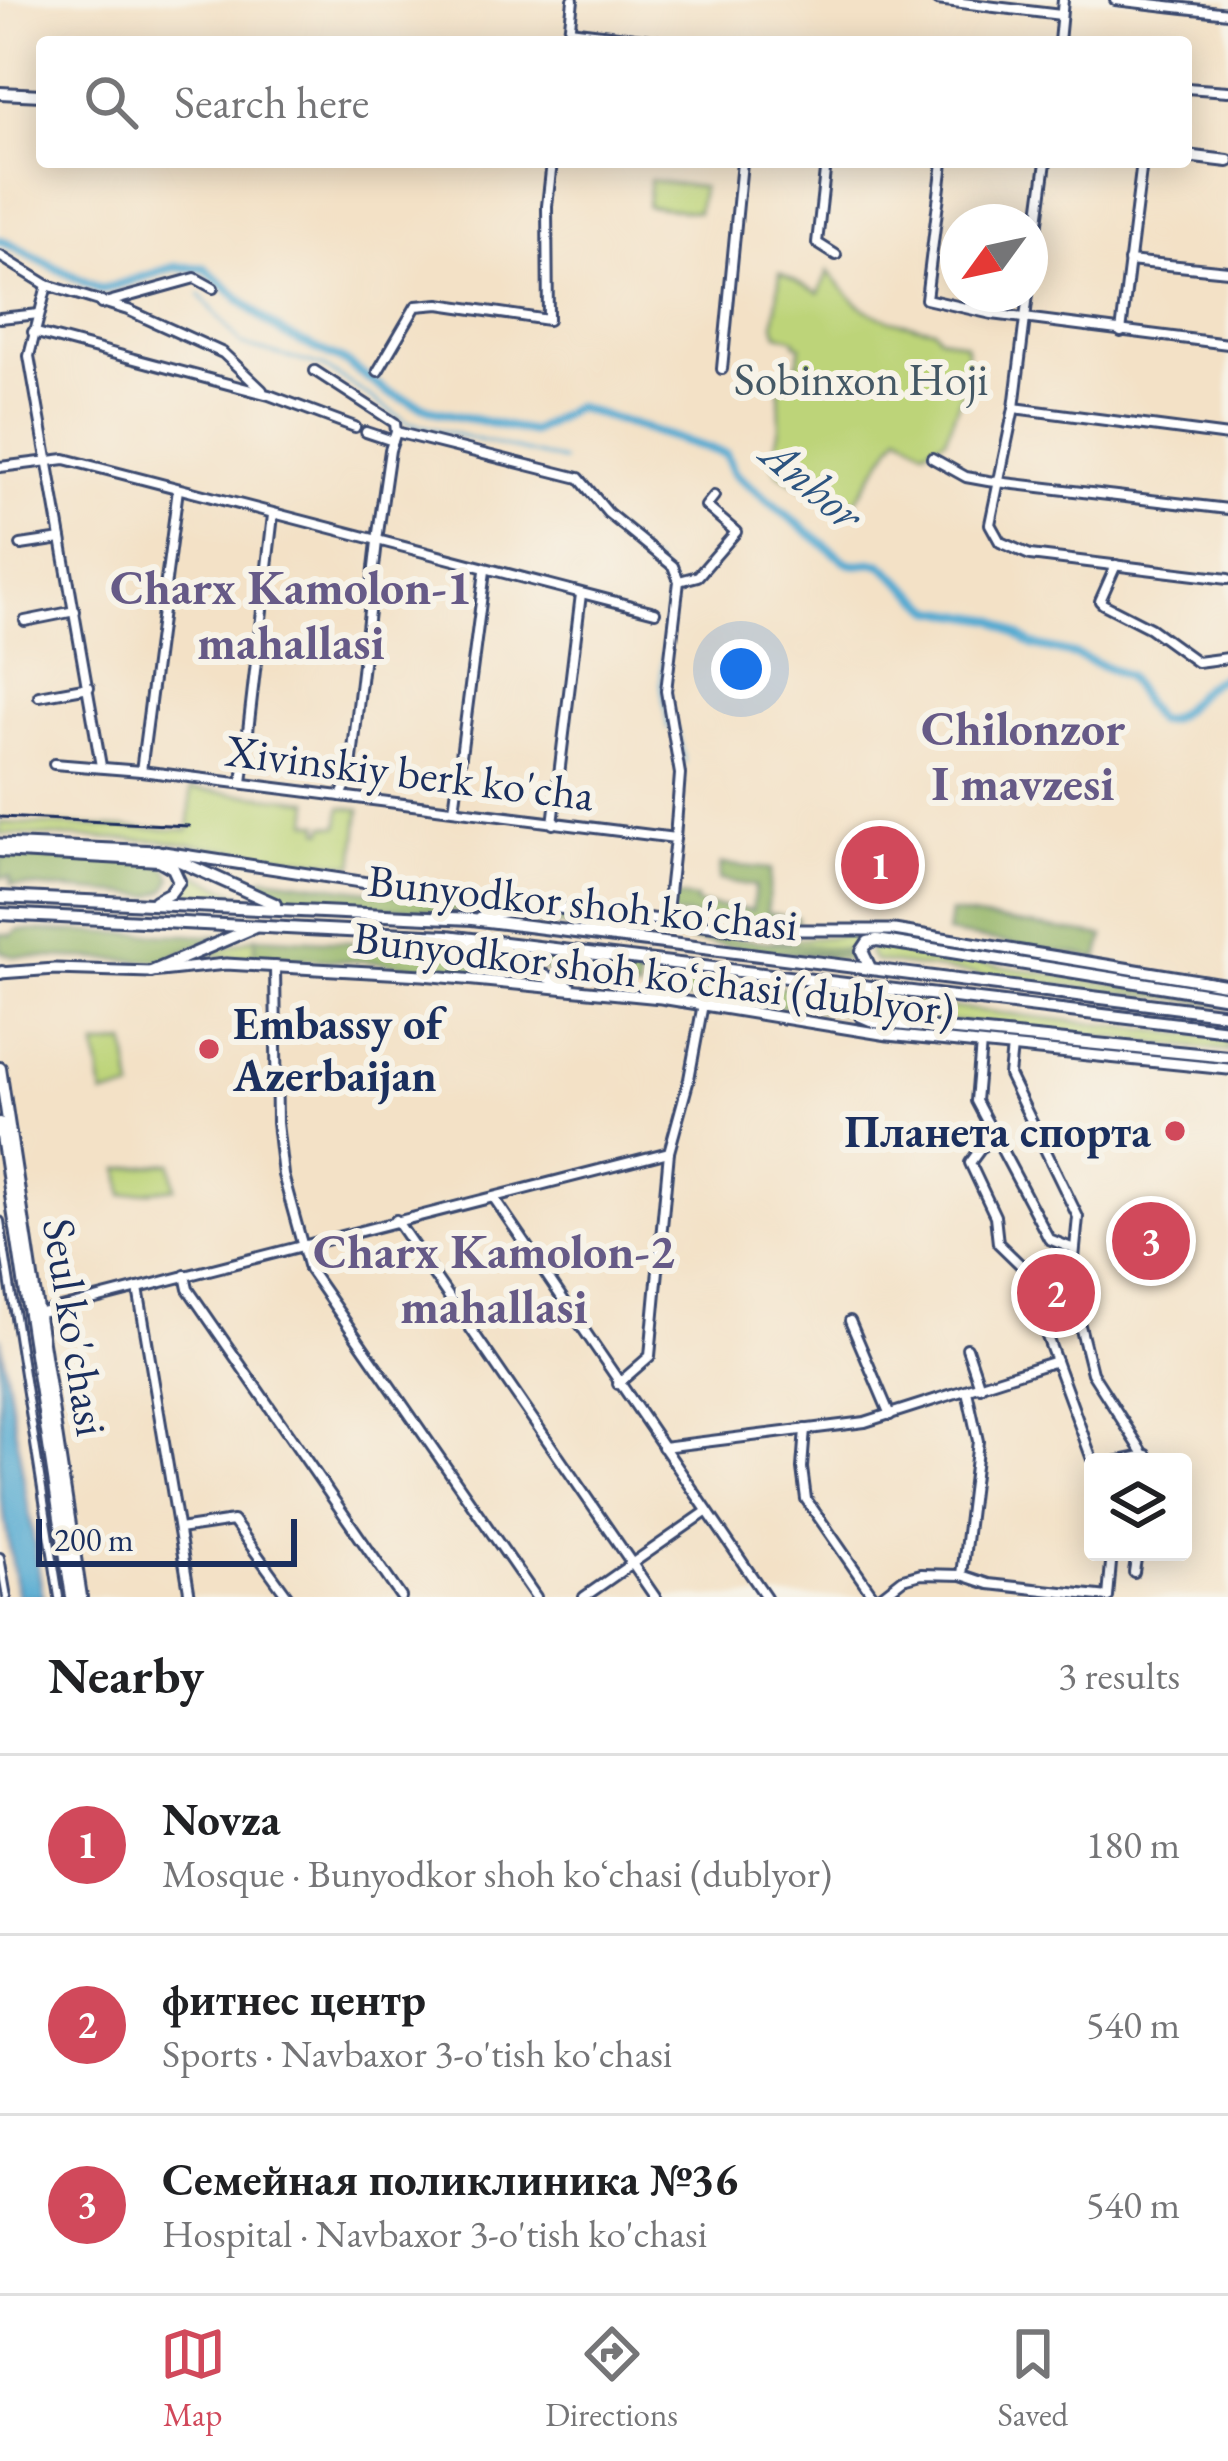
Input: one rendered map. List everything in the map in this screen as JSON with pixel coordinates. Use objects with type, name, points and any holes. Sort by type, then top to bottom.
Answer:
[{"type":"main road","points":[[0,93],[36,95]]},
{"type":"main road","points":[[1192,157],[1228,161]]},
{"type":"main road","points":[[0,847],[159,860],[173,868],[179,881],[168,895],[146,903]]},
{"type":"main road","points":[[157,851],[284,908]]},
{"type":"main road","name":"Bunyodkor shoh ko'chasi","points":[[0,897],[472,919],[1228,1014]]},
{"type":"main road","points":[[472,919],[532,905]]},
{"type":"main road","name":"Bunyodkor shoh ko'chasi","points":[[0,914],[447,936],[1228,1030]]},
{"type":"main road","points":[[151,972],[257,926]]},
{"type":"main road","points":[[447,936],[569,986]]},
{"type":"main road","points":[[873,970],[862,951],[868,942],[877,940],[1139,979],[1228,998]]},
{"type":"main road","points":[[871,987],[857,995],[855,1006],[861,1016],[875,1022],[1228,1057]]},
{"type":"main road","name":"Seul ko'chasi","points":[[0,1068],[76,1597]]},
{"type":"main road","name":"Seul ko'chasi","points":[[0,1123],[38,1313]]},
{"type":"street","points":[[568,36],[573,0]]},
{"type":"street","points":[[937,0],[1061,15]]},
{"type":"street","points":[[1059,36],[1063,0]]},
{"type":"street","points":[[1115,0],[1228,13]]},
{"type":"street","points":[[569,30],[618,36]]},
{"type":"street","points":[[1192,88],[1228,91]]},
{"type":"street","points":[[378,371],[416,306],[439,304],[548,320],[551,168]]},
{"type":"street","points":[[722,369],[741,168]]},
{"type":"street","points":[[825,168],[817,242],[836,254]]},
{"type":"street","points":[[943,168],[926,298],[1025,319],[1228,344]]},
{"type":"street","points":[[1040,204],[1045,168]]},
{"type":"street","points":[[1121,332],[1141,168]]},
{"type":"street","points":[[0,256],[47,285],[128,310],[223,352],[268,395]]},
{"type":"street","points":[[1130,261],[1228,271]]},
{"type":"street","points":[[100,304],[195,278],[213,287]]},
{"type":"street","points":[[47,285],[29,356],[101,766]]},
{"type":"street","points":[[1026,312],[1002,482],[990,524],[1000,542],[1030,555],[1228,579]]},
{"type":"street","points":[[0,318],[39,314]]},
{"type":"street","points":[[34,332],[268,395],[355,428]]},
{"type":"street","points":[[315,371],[360,395],[395,423],[350,776],[341,796]]},
{"type":"street","points":[[1014,408],[1228,436]]},
{"type":"street","points":[[367,432],[579,478],[608,513],[673,566],[679,581],[666,678],[680,774],[666,921]]},
{"type":"street","points":[[932,458],[966,477],[1228,508]]},
{"type":"street","points":[[0,467],[64,459],[655,612]]},
{"type":"street","points":[[141,770],[178,489]]},
{"type":"street","points":[[679,581],[698,576],[736,532],[706,506],[715,496]]},
{"type":"street","points":[[242,783],[273,515]]},
{"type":"street","points":[[21,545],[62,539]]},
{"type":"street","points":[[1116,565],[1100,601],[1103,604],[1150,628],[1197,662],[1228,658]]},
{"type":"street","points":[[454,810],[485,571]]},
{"type":"street","points":[[553,824],[580,594]]},
{"type":"street","points":[[25,621],[75,611]]},
{"type":"street","points":[[39,696],[89,687]]},
{"type":"street","name":"Xivinskiy berk ko'cha","points":[[55,764],[141,770],[675,838]]},
{"type":"street","name":"Bunyodkor shoh koʻchasi (dublyor)","points":[[0,847],[157,851],[744,930],[894,930],[1139,979],[1228,985]]},
{"type":"street","name":"Bunyodkor shoh koʻchasi (dublyor)","points":[[1,973],[55,969],[151,972],[212,964],[275,964],[569,986],[862,1031],[1228,1069]]},
{"type":"street","points":[[275,964],[278,1123],[285,1190],[309,1269],[536,1597]]},
{"type":"street","points":[[617,1384],[650,1356],[669,1152],[703,1004]]},
{"type":"street","points":[[981,1044],[976,1101],[1049,1239],[1074,1249]]},
{"type":"street","points":[[1012,1047],[1010,1075],[1078,1217],[1071,1289],[1092,1373],[1145,1453]]},
{"type":"street","points":[[988,1123],[984,1144],[970,1163],[995,1216],[998,1243],[1032,1276],[1042,1323],[1091,1453]]},
{"type":"street","points":[[38,1313],[669,1152]]},
{"type":"street","points":[[494,1198],[766,1597]]},
{"type":"street","points":[[396,1220],[656,1597]]},
{"type":"street","points":[[0,1221],[59,1597]]},
{"type":"street","points":[[185,1275],[188,1289],[400,1597]]},
{"type":"street","points":[[138,1288],[190,1597]]},
{"type":"street","points":[[850,1321],[890,1415]]},
{"type":"street","points":[[968,1348],[980,1387]]},
{"type":"street","points":[[664,1447],[890,1415],[1056,1361]]},
{"type":"street","points":[[962,1575],[978,1441],[968,1391]]},
{"type":"street","points":[[806,1428],[802,1468],[806,1499],[877,1597],[912,1575],[962,1575],[989,1584],[1108,1597],[1111,1561]]},
{"type":"street","points":[[584,1597],[706,1511]]},
{"type":"street","points":[[179,1529],[233,1521],[288,1597]]},
{"type":"street","points":[[0,1557],[7,1597]]},
{"type":"street","points":[[1134,1572],[1136,1561]]},
{"type":"green space","points":[[650,180],[702,187],[698,212],[647,206]]},
{"type":"green space","name":"Sobinxon Hoji","points":[[828,271],[863,307],[885,318],[934,329],[939,336],[965,344],[967,356],[962,392],[945,439],[924,449],[900,433],[847,514],[778,473],[772,463],[780,427],[779,382],[790,383],[795,376],[801,346],[778,334],[774,325],[780,273],[819,293]]},
{"type":"green space","points":[[191,789],[310,801],[308,822],[320,824],[324,831],[326,825],[339,826],[341,807],[360,809],[354,865],[160,841],[0,834],[0,823],[189,830]]},
{"type":"green space","points":[[0,858],[149,861],[167,867],[172,878],[166,890],[151,896],[11,885],[10,877],[0,877]]},
{"type":"green space","points":[[721,864],[771,869],[767,913],[797,917],[798,924],[670,915],[673,896],[696,899],[696,904],[752,910],[755,886],[719,880]]},
{"type":"green space","points":[[182,868],[242,896],[177,896],[184,883]]},
{"type":"green space","points":[[264,877],[482,906],[452,912],[278,901],[253,886]]},
{"type":"green space","points":[[950,913],[1104,936],[1098,958],[947,933]]},
{"type":"green space","points":[[537,916],[629,926],[628,933],[507,920]]},
{"type":"green space","points":[[17,930],[220,936],[161,961],[12,956],[0,951],[0,934],[12,935]]},
{"type":"green space","points":[[670,932],[845,950],[845,955],[669,938]]},
{"type":"green space","points":[[857,935],[853,961],[768,951],[844,955],[844,950],[765,942]]},
{"type":"green space","points":[[256,937],[254,957],[204,956]]},
{"type":"green space","points":[[256,937],[438,947],[528,980],[375,962],[254,957]]},
{"type":"green space","points":[[875,945],[1228,1006],[874,961],[868,952]]},
{"type":"green space","points":[[503,955],[639,971],[639,991],[586,985]]},
{"type":"green space","points":[[676,975],[844,994],[842,1013],[680,998]]},
{"type":"green space","points":[[869,998],[1228,1039],[1228,1051],[868,1012],[861,1004]]},
{"type":"green space","points":[[126,1043],[133,1091],[103,1095],[96,1047]]},
{"type":"green space","points":[[171,1163],[175,1188],[123,1195],[120,1169]]},
{"type":"water","points":[[0,1336],[43,1597],[18,1597],[0,1492]]},
{"type":"waterway","name":"Anhor","points":[[0,240],[101,290],[175,267],[204,268],[286,335],[344,361],[387,392],[434,411],[532,432],[575,407],[726,454],[734,473],[846,562],[881,564],[934,610],[995,620],[1033,645],[1076,655],[1127,676],[1156,721],[1167,720],[1206,686],[1228,676]]},
{"type":"waterway","points":[[200,295],[242,345],[325,367],[407,422],[563,461]]},
{"type":"waterway","points":[[653,562],[669,586],[661,682],[668,728]]},
{"type":"waterway","points":[[677,730],[685,762]]},
{"type":"railway","points":[[0,817],[189,826]]},
{"type":"place","name":"Novza","points":[[880,865]]},
{"type":"place","name":"Embassy of Azerbaijan","points":[[209,1049]]},
{"type":"place","name":"Планета спорта","points":[[1175,1131]]},
{"type":"place","name":"Семейная поликлиника №36","points":[[1151,1241]]},
{"type":"place","name":"фитнес центр","points":[[1056,1293]]},
{"type":"district","name":"Charx Kamolon-1 mahallasi","points":[[291,614]]},
{"type":"district","name":"Chilonzor I mavzesi","points":[[1023,756]]},
{"type":"district","name":"Charx Kamolon-2 mahallasi","points":[[494,1278]]}]
